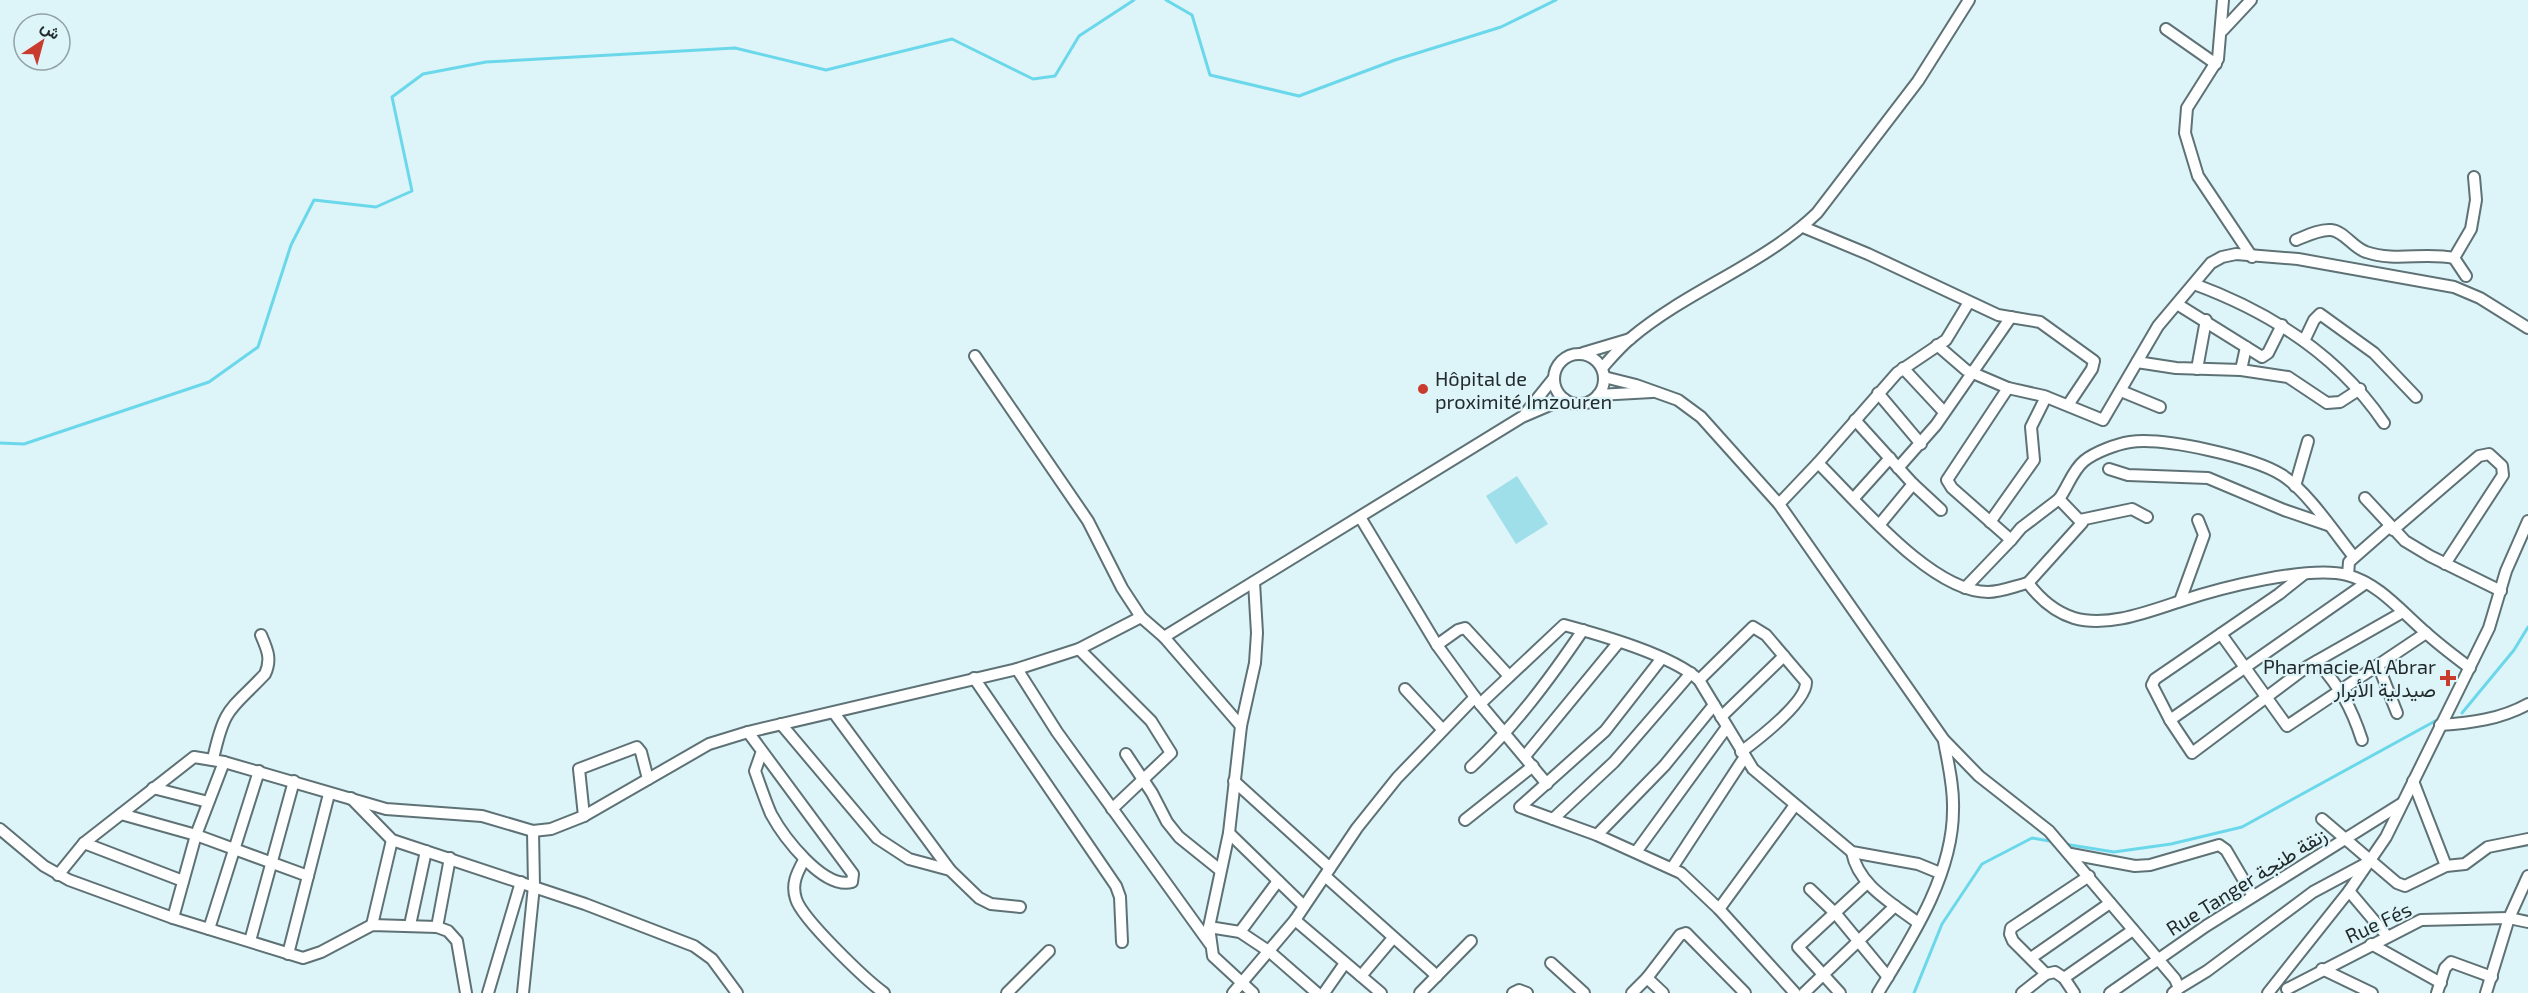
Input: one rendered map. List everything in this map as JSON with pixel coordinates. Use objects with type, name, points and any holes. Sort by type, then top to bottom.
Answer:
[{"type":"street","points":[[1598,395],[1603,373],[1630,339],[1671,309],[1803,227],[1831,196],[1918,81],[1969,0]]},
{"type":"street","points":[[2223,0],[2221,49],[2216,64],[2187,108],[2185,133],[2198,176],[2252,257]]},
{"type":"street","points":[[2223,30],[2251,0]]},
{"type":"street","points":[[2166,29],[2216,64]]},
{"type":"street","points":[[2454,258],[2471,229],[2476,200],[2474,177]]},
{"type":"street","points":[[1803,227],[1902,269],[1998,315],[2040,322],[2092,357],[2094,361],[2092,369],[2068,405]]},
{"type":"street","points":[[2296,240],[2325,230],[2334,230],[2364,252],[2396,258],[2435,255],[2454,258],[2466,276]]},
{"type":"street","points":[[1937,345],[1972,373],[2008,388],[2046,397],[2098,420],[2103,420],[2158,326],[2217,259],[2236,254],[2327,264],[2454,287],[2480,298],[2528,328]]},
{"type":"street","points":[[2194,284],[2254,308],[2304,341],[2360,389],[2384,423]]},
{"type":"street","points":[[1779,504],[1903,368],[1951,334],[1969,302]]},
{"type":"street","points":[[2177,304],[2206,320],[2259,356],[2265,357],[2282,325]]},
{"type":"street","points":[[2304,341],[2314,320],[2320,314],[2374,353],[2416,397]]},
{"type":"street","points":[[1898,468],[1921,444],[2011,317]]},
{"type":"street","points":[[2198,369],[2206,320]]},
{"type":"street","points":[[1522,417],[1553,379],[1560,361],[1567,356],[1630,339]]},
{"type":"street","points":[[2241,370],[2246,347]]},
{"type":"street","points":[[1583,353],[1597,361],[1603,373],[1678,400],[1701,417],[1779,504],[1944,740],[1979,776],[2049,831],[2069,852],[2158,958],[2176,990],[2207,971],[2313,892],[2371,861]]},
{"type":"street","points":[[975,356],[1088,521],[1122,588],[1141,617],[1164,637],[1241,726]]},
{"type":"street","points":[[2137,362],[2198,369],[2241,370],[2288,377],[2327,403],[2340,402],[2360,389]]},
{"type":"street","points":[[1903,368],[1944,412]]},
{"type":"street","points":[[1553,379],[1555,388],[1564,399],[1583,404],[1598,395],[1657,392]]},
{"type":"street","points":[[2008,388],[1947,480],[1952,488],[2011,540]]},
{"type":"street","points":[[2121,391],[2160,407]]},
{"type":"street","points":[[1878,393],[1921,444]]},
{"type":"street","points":[[1990,522],[2034,460],[2031,427],[2046,397]]},
{"type":"street","points":[[1164,637],[1522,417],[1564,399]]},
{"type":"street","points":[[1855,420],[1913,484],[1941,510]]},
{"type":"street","points":[[2295,486],[2308,441]]},
{"type":"street","points":[[1965,588],[2021,528],[2059,499],[2085,460],[2130,442],[2156,442],[2220,453],[2264,466],[2282,475],[2295,486],[2354,557]]},
{"type":"street","points":[[2348,575],[2349,562],[2354,557],[2479,456],[2488,454],[2502,466],[2503,474],[2445,564]]},
{"type":"street","points":[[1854,498],[1890,458]]},
{"type":"street","points":[[1818,462],[1919,561],[1938,575],[1965,588],[1987,592],[2028,583],[2081,526],[2080,520],[2059,499]]},
{"type":"street","points":[[2109,469],[2128,475],[2208,478],[2284,510],[2328,525]]},
{"type":"street","points":[[1880,524],[1913,484]]},
{"type":"street","points":[[2365,498],[2405,541],[2445,564],[2501,591]]},
{"type":"street","points":[[2080,520],[2132,509],[2147,517]]},
{"type":"street","points":[[1360,517],[1437,645],[1477,701],[1547,784]]},
{"type":"street","points":[[2180,601],[2204,535],[2198,520]]},
{"type":"street","points":[[2268,993],[2371,861],[2403,802],[2489,628],[2515,551],[2528,521]]},
{"type":"street","points":[[2515,551],[2528,535]]},
{"type":"street","points":[[2028,583],[2037,595],[2052,607],[2079,619],[2129,616],[2158,610],[2225,588],[2308,572],[2348,575],[2380,591],[2426,633],[2470,668]]},
{"type":"street","points":[[2308,572],[2153,681],[2170,720],[2192,753],[2317,661],[2403,612]]},
{"type":"street","points":[[1253,993],[1214,956],[1210,944],[1209,927],[1229,833],[1241,726],[1256,648],[1254,582]]},
{"type":"street","points":[[2170,720],[2366,583]]},
{"type":"street","points":[[58,875],[84,843],[194,757],[219,760],[386,809],[482,816],[533,831],[551,829],[584,816],[709,744],[748,732],[1017,669],[1079,650],[1141,617]]},
{"type":"street","points":[[1233,993],[1295,920],[1396,778],[1442,729],[1509,676],[1564,625],[1662,658],[1695,676],[1753,769],[1852,852],[1918,864],[1940,873]]},
{"type":"street","points":[[1553,819],[1614,762],[1695,676],[1753,627],[1766,635],[1806,682],[1805,690],[1788,712],[1743,755],[1672,868]]},
{"type":"street","points":[[1437,645],[1458,630],[1465,628],[1509,676]]},
{"type":"street","points":[[1471,767],[1506,734],[1542,691],[1583,630]]},
{"type":"street","points":[[2222,634],[2287,726],[2426,633]]},
{"type":"street","points":[[173,918],[219,760],[220,726],[228,710],[266,674],[269,666],[268,651],[261,635]]},
{"type":"street","points":[[1525,756],[1618,643]]},
{"type":"street","points":[[1079,650],[1151,721],[1171,753],[1112,809]]},
{"type":"street","points":[[1636,852],[1724,722],[1784,656]]},
{"type":"street","points":[[1662,658],[1605,730],[1520,807],[1597,835],[1672,868],[1719,909],[1795,993]]},
{"type":"street","points":[[2317,661],[2341,690],[2351,709],[2362,740]]},
{"type":"street","points":[[2378,665],[2397,713]]},
{"type":"street","points":[[1017,669],[1112,809],[1210,944]]},
{"type":"street","points":[[974,678],[1116,886],[1120,897],[1122,942]]},
{"type":"street","points":[[1405,689],[1442,729]]},
{"type":"street","points":[[2440,725],[2468,723],[2498,716],[2528,704]]},
{"type":"street","points":[[1597,835],[1665,765],[1714,705]]},
{"type":"street","points":[[834,713],[950,870],[979,898],[991,904],[1020,908]]},
{"type":"street","points":[[781,724],[877,838],[909,859],[950,870]]},
{"type":"street","points":[[748,732],[853,874],[853,879],[849,883],[837,881],[804,860],[772,815],[755,771],[762,751]]},
{"type":"street","points":[[1878,993],[1917,922],[1940,873],[1947,851],[1954,809],[1944,740]]},
{"type":"street","points":[[584,816],[579,769],[637,747],[641,752],[648,779]]},
{"type":"street","points":[[1126,754],[1167,822],[1179,837],[1220,870]]},
{"type":"street","points":[[1465,820],[1533,766]]},
{"type":"street","points":[[209,929],[259,771]]},
{"type":"street","points":[[250,941],[294,781]]},
{"type":"street","points":[[1234,781],[1393,938],[1437,976]]},
{"type":"street","points":[[2413,781],[2446,866]]},
{"type":"street","points":[[153,788],[208,802]]},
{"type":"street","points":[[288,954],[329,794]]},
{"type":"street","points":[[348,796],[392,840],[534,886],[694,946],[712,959],[737,993]]},
{"type":"street","name":"Rue Tanger زنقة طنجة","points":[[2110,993],[2158,958],[2253,896],[2403,802]]},
{"type":"street","points":[[1719,909],[1795,805]]},
{"type":"street","points":[[121,814],[196,835],[308,876]]},
{"type":"street","points":[[2322,819],[2397,883],[2405,886],[2446,866],[2465,864],[2488,847],[2528,839]]},
{"type":"street","points":[[0,828],[58,875],[173,918],[303,958],[313,956],[372,925],[437,927],[448,931],[457,941],[466,993]]},
{"type":"street","points":[[523,993],[534,886],[533,831]]},
{"type":"street","points":[[1229,833],[1304,906]]},
{"type":"street","points":[[372,925],[392,840]]},
{"type":"street","points":[[84,843],[183,881]]},
{"type":"street","points":[[2069,852],[2119,864],[2143,865],[2219,845],[2226,850],[2253,896]]},
{"type":"street","points":[[411,925],[426,851]]},
{"type":"street","points":[[1852,852],[1855,867],[1867,883],[1917,922]]},
{"type":"street","points":[[437,927],[450,858]]},
{"type":"street","points":[[804,860],[793,882],[796,901],[825,937],[884,993]]},
{"type":"street","points":[[2046,974],[2013,941],[2011,928],[2089,876]]},
{"type":"street","points":[[2486,993],[2509,918],[2528,876]]},
{"type":"street","points":[[1240,932],[1278,880]]},
{"type":"street","points":[[488,993],[521,882]]},
{"type":"street","points":[[1840,993],[1798,947],[1867,883]]},
{"type":"street","points":[[1810,889],[1836,914],[1888,977]]},
{"type":"street","points":[[2349,891],[2387,936]]},
{"type":"street","points":[[2031,958],[2110,903]]},
{"type":"street","points":[[1804,993],[1895,906]]},
{"type":"street","name":"Rue Fés","points":[[2288,991],[2322,969],[2428,918],[2509,918],[2528,922]]},
{"type":"street","points":[[1295,920],[1381,993]]},
{"type":"street","points":[[1209,927],[1240,932],[1270,952],[1317,993]]},
{"type":"street","points":[[2064,978],[2133,930]]},
{"type":"street","points":[[1632,993],[1647,978],[1680,935],[1686,933],[1745,993]]},
{"type":"street","points":[[1361,976],[1393,938]]},
{"type":"street","points":[[1420,993],[1471,941]]},
{"type":"street","points":[[2371,944],[2439,988],[2446,965],[2451,962],[2492,977]]},
{"type":"street","points":[[1007,993],[1049,951]]},
{"type":"street","points":[[1324,993],[1345,963]]},
{"type":"street","points":[[1551,963],[1584,993]]},
{"type":"street","points":[[2322,969],[2372,993]]},
{"type":"street","points":[[2022,993],[2046,974],[2055,972],[2064,978],[2074,993]]},
{"type":"street","points":[[2282,976],[2288,991]]},
{"type":"street","points":[[1647,978],[1663,993]]},
{"type":"street","points":[[1513,993],[1519,990],[1527,993]]},
{"type":"shaded area","points":[[1517,476],[1548,524],[1516,544],[1486,496]]},
{"type":"waterway","points":[[0,443],[24,444],[209,382],[258,347],[291,245],[314,200],[376,207],[412,191],[392,97],[423,74],[486,62],[735,48],[826,70],[952,39],[1033,79],[1055,76],[1079,36],[1134,0]]},
{"type":"waterway","points":[[1166,0],[1192,15],[1210,75],[1299,96],[1395,60],[1501,27],[1556,0]]},
{"type":"waterway","points":[[2462,713],[2514,650],[2528,627]]},
{"type":"waterway","points":[[2064,844],[2114,852],[2171,844],[2242,827],[2437,720]]},
{"type":"waterway","points":[[1914,993],[1942,924],[1982,864],[2032,838],[2055,842]]},
{"type":"place","name":"Hôpital de proximité Imzouren","points":[[1423,389]]},
{"type":"place","name":"Pharmacie Al Abrar صيدلية الأبرار","points":[[2448,678]]}]
